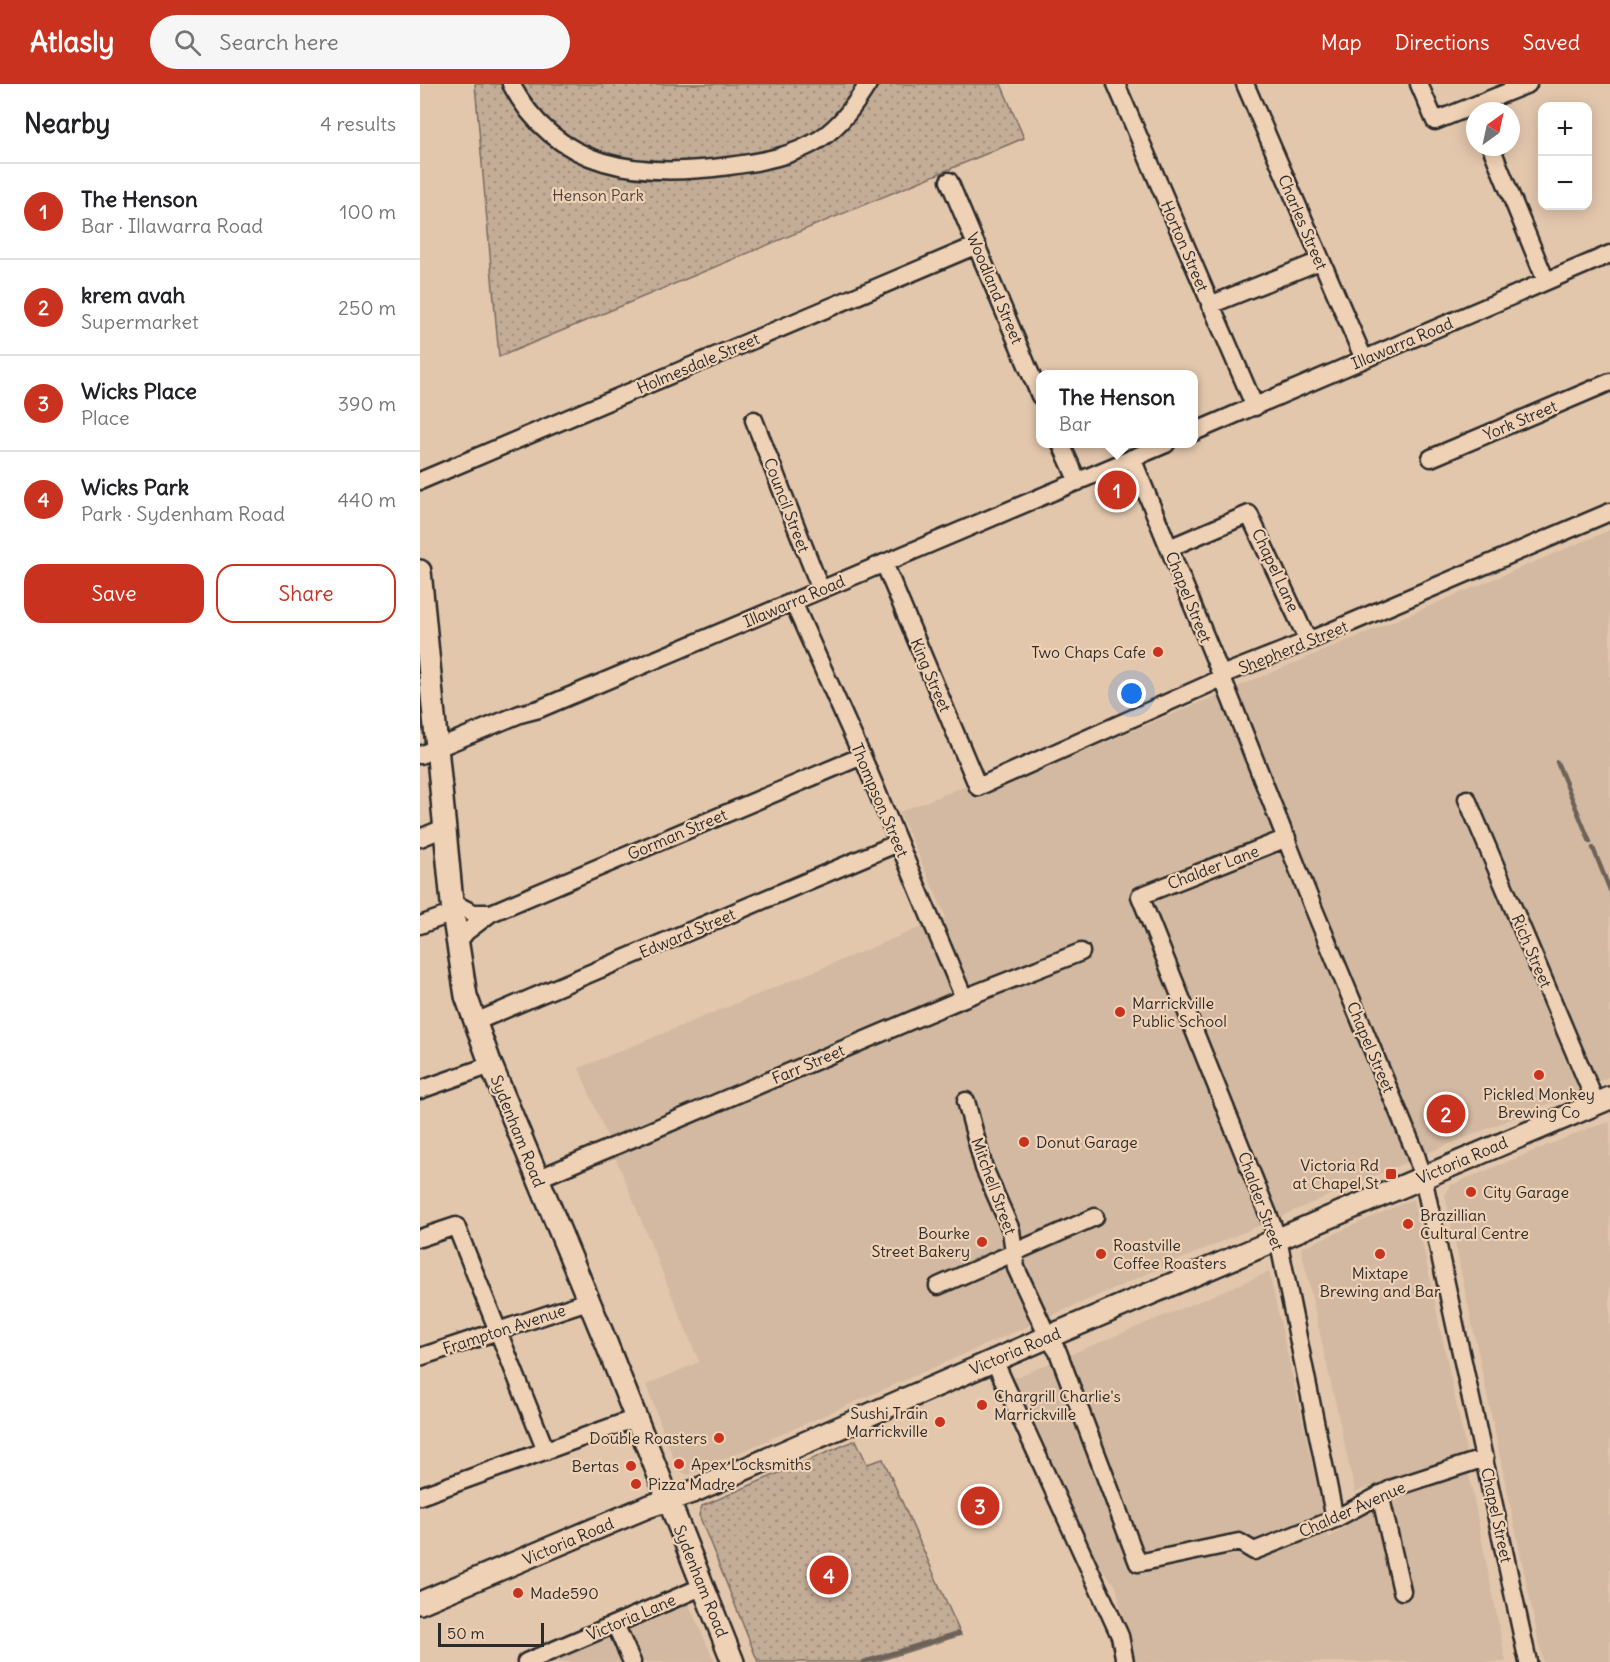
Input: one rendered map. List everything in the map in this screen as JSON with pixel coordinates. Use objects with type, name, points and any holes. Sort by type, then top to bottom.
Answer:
[{"type":"main road","name":"Sydenham Road","points":[[420,570],[428,752],[444,828],[457,943],[466,996],[491,1065],[733,1662]]},
{"type":"main road","name":"Victoria Road","points":[[420,1603],[667,1500],[692,1492],[994,1360],[1603,1101]]},
{"type":"street","points":[[511,84],[536,121],[557,140],[583,154],[612,164],[642,170],[673,172],[739,165],[778,157],[800,149],[820,139],[840,122],[868,84]]},
{"type":"street","name":"Horton Street","points":[[1116,84],[1255,407]]},
{"type":"street","name":"Charles Street","points":[[1245,84],[1364,359]]},
{"type":"street","points":[[1419,84],[1435,121],[1466,112]]},
{"type":"street","points":[[1490,102],[1528,84]]},
{"type":"street","points":[[1495,156],[1546,281]]},
{"type":"street","name":"Woodland Street","points":[[949,181],[1036,384]]},
{"type":"street","name":"Holmesdale Street","points":[[420,482],[977,245]]},
{"type":"street","name":"Illawarra Road","points":[[1198,430],[1610,254]]},
{"type":"street","points":[[1210,305],[1320,261]]},
{"type":"street","name":"York Street","points":[[1431,458],[1610,381]]},
{"type":"street","name":"Council Street","points":[[754,420],[821,590]]},
{"type":"street","points":[[1063,448],[1078,482]]},
{"type":"street","name":"Illawarra Road","points":[[428,752],[520,714],[538,709],[1156,448]]},
{"type":"street","name":"Chapel Street","points":[[1132,458],[1423,1177],[1528,1662]]},
{"type":"street","name":"Shepherd Street","points":[[978,787],[1282,650],[1610,512]]},
{"type":"street","name":"Chapel Lane","points":[[1169,548],[1249,513],[1308,641]]},
{"type":"street","name":"King Street","points":[[885,562],[978,787]]},
{"type":"street","name":"Thompson Street","points":[[793,602],[862,756],[964,998]]},
{"type":"street","name":"Gorman Street","points":[[457,943],[466,932],[491,913],[862,756]]},
{"type":"street","name":"Rich Street","points":[[1467,800],[1603,1101]]},
{"type":"street","points":[[420,838],[444,828]]},
{"type":"street","name":"Chalder Lane","points":[[1140,896],[1287,838]]},
{"type":"street","name":"Edward Street","points":[[475,1022],[898,843]]},
{"type":"street","name":"Chalder Street","points":[[1140,896],[1278,1239],[1335,1519]]},
{"type":"street","points":[[420,925],[453,907],[473,913],[491,913]]},
{"type":"street","name":"Farr Street","points":[[537,1179],[964,998],[1080,952]]},
{"type":"street","points":[[420,1090],[491,1065]]},
{"type":"street","name":"Mitchell Street","points":[[966,1101],[984,1168],[1011,1230],[1016,1268],[1048,1337],[1058,1352],[1138,1563],[1239,1542],[1254,1551]]},
{"type":"street","points":[[938,1286],[1095,1217]]},
{"type":"street","points":[[420,1238],[456,1226],[546,1451]]},
{"type":"street","name":"Frampton Avenue","points":[[420,1357],[588,1300]]},
{"type":"street","points":[[994,1360],[1120,1636],[1125,1662]]},
{"type":"street","points":[[420,1496],[636,1418]]},
{"type":"street","name":"Chalder Avenue","points":[[1254,1551],[1335,1519],[1393,1488],[1485,1458]]},
{"type":"street","points":[[1380,1494],[1402,1591]]},
{"type":"street","name":"Victoria Lane","points":[[526,1662],[704,1586]]},
{"type":"street","points":[[615,1624],[632,1662]]},
{"type":"shaded area","points":[[1610,530],[1610,1076],[1578,1092],[1437,1149],[1163,1267],[688,1475],[678,1470],[646,1385],[699,1362],[579,1068],[946,917],[899,812],[966,786],[973,798]]},
{"type":"shaded area","points":[[1610,1122],[1610,1662],[1543,1662],[1445,1195],[1451,1185],[1587,1129]]},
{"type":"shaded area","points":[[1413,1199],[1467,1455],[1355,1492],[1301,1248]]},
{"type":"shaded area","points":[[1269,1272],[1329,1538],[1388,1495],[1468,1470],[1506,1662],[1133,1662],[1116,1586],[1096,1562],[1014,1378]]},
{"type":"shaded area","points":[[687,1601],[715,1662],[639,1662],[624,1628]]},
{"type":"shaded area","points":[[611,1634],[624,1662],[546,1662]]},
{"type":"green space","name":"Henson Park","points":[[475,84],[1001,84],[1024,138],[499,357]]},
{"type":"green space","points":[[856,1440],[867,1464],[883,1459],[961,1635],[875,1662],[758,1662],[699,1515],[702,1506]]},
{"type":"waterway","points":[[1557,762],[1590,842]]},
{"type":"waterway","points":[[1593,848],[1610,890]]},
{"type":"waterway","points":[[864,1662],[959,1633]]},
{"type":"place","name":"The Henson","points":[[1117,490]]},
{"type":"place","name":"Two Chaps Cafe","points":[[1158,652]]},
{"type":"place","name":"Marrickville Public School","points":[[1120,1012]]},
{"type":"place","name":"Pickled Monkey Brewing Co","points":[[1539,1075]]},
{"type":"place","name":"krem avah","points":[[1446,1114]]},
{"type":"place","name":"Donut Garage","points":[[1024,1142]]},
{"type":"place","name":"Victoria Rd at Chapel St","points":[[1391,1174]]},
{"type":"place","name":"City Garage","points":[[1471,1192]]},
{"type":"place","name":"Brazillian Cultural Centre","points":[[1408,1224]]},
{"type":"place","name":"Bourke Street Bakery","points":[[982,1242]]},
{"type":"place","name":"Roastville Coffee Roasters","points":[[1101,1254]]},
{"type":"place","name":"Mixtape Brewing and Bar","points":[[1380,1254]]},
{"type":"place","name":"Chargrill Charlie's Marrickville","points":[[982,1405]]},
{"type":"place","name":"Sushi Train Marrickville","points":[[940,1422]]},
{"type":"place","name":"Double Roasters","points":[[719,1438]]},
{"type":"place","name":"Apex Locksmiths","points":[[679,1464]]},
{"type":"place","name":"Bertas","points":[[631,1466]]},
{"type":"place","name":"Pizza Madre","points":[[636,1484]]},
{"type":"place","name":"Wicks Place","points":[[980,1506]]},
{"type":"place","name":"Wicks Park","points":[[829,1575]]},
{"type":"place","name":"Made590","points":[[518,1593]]}]
